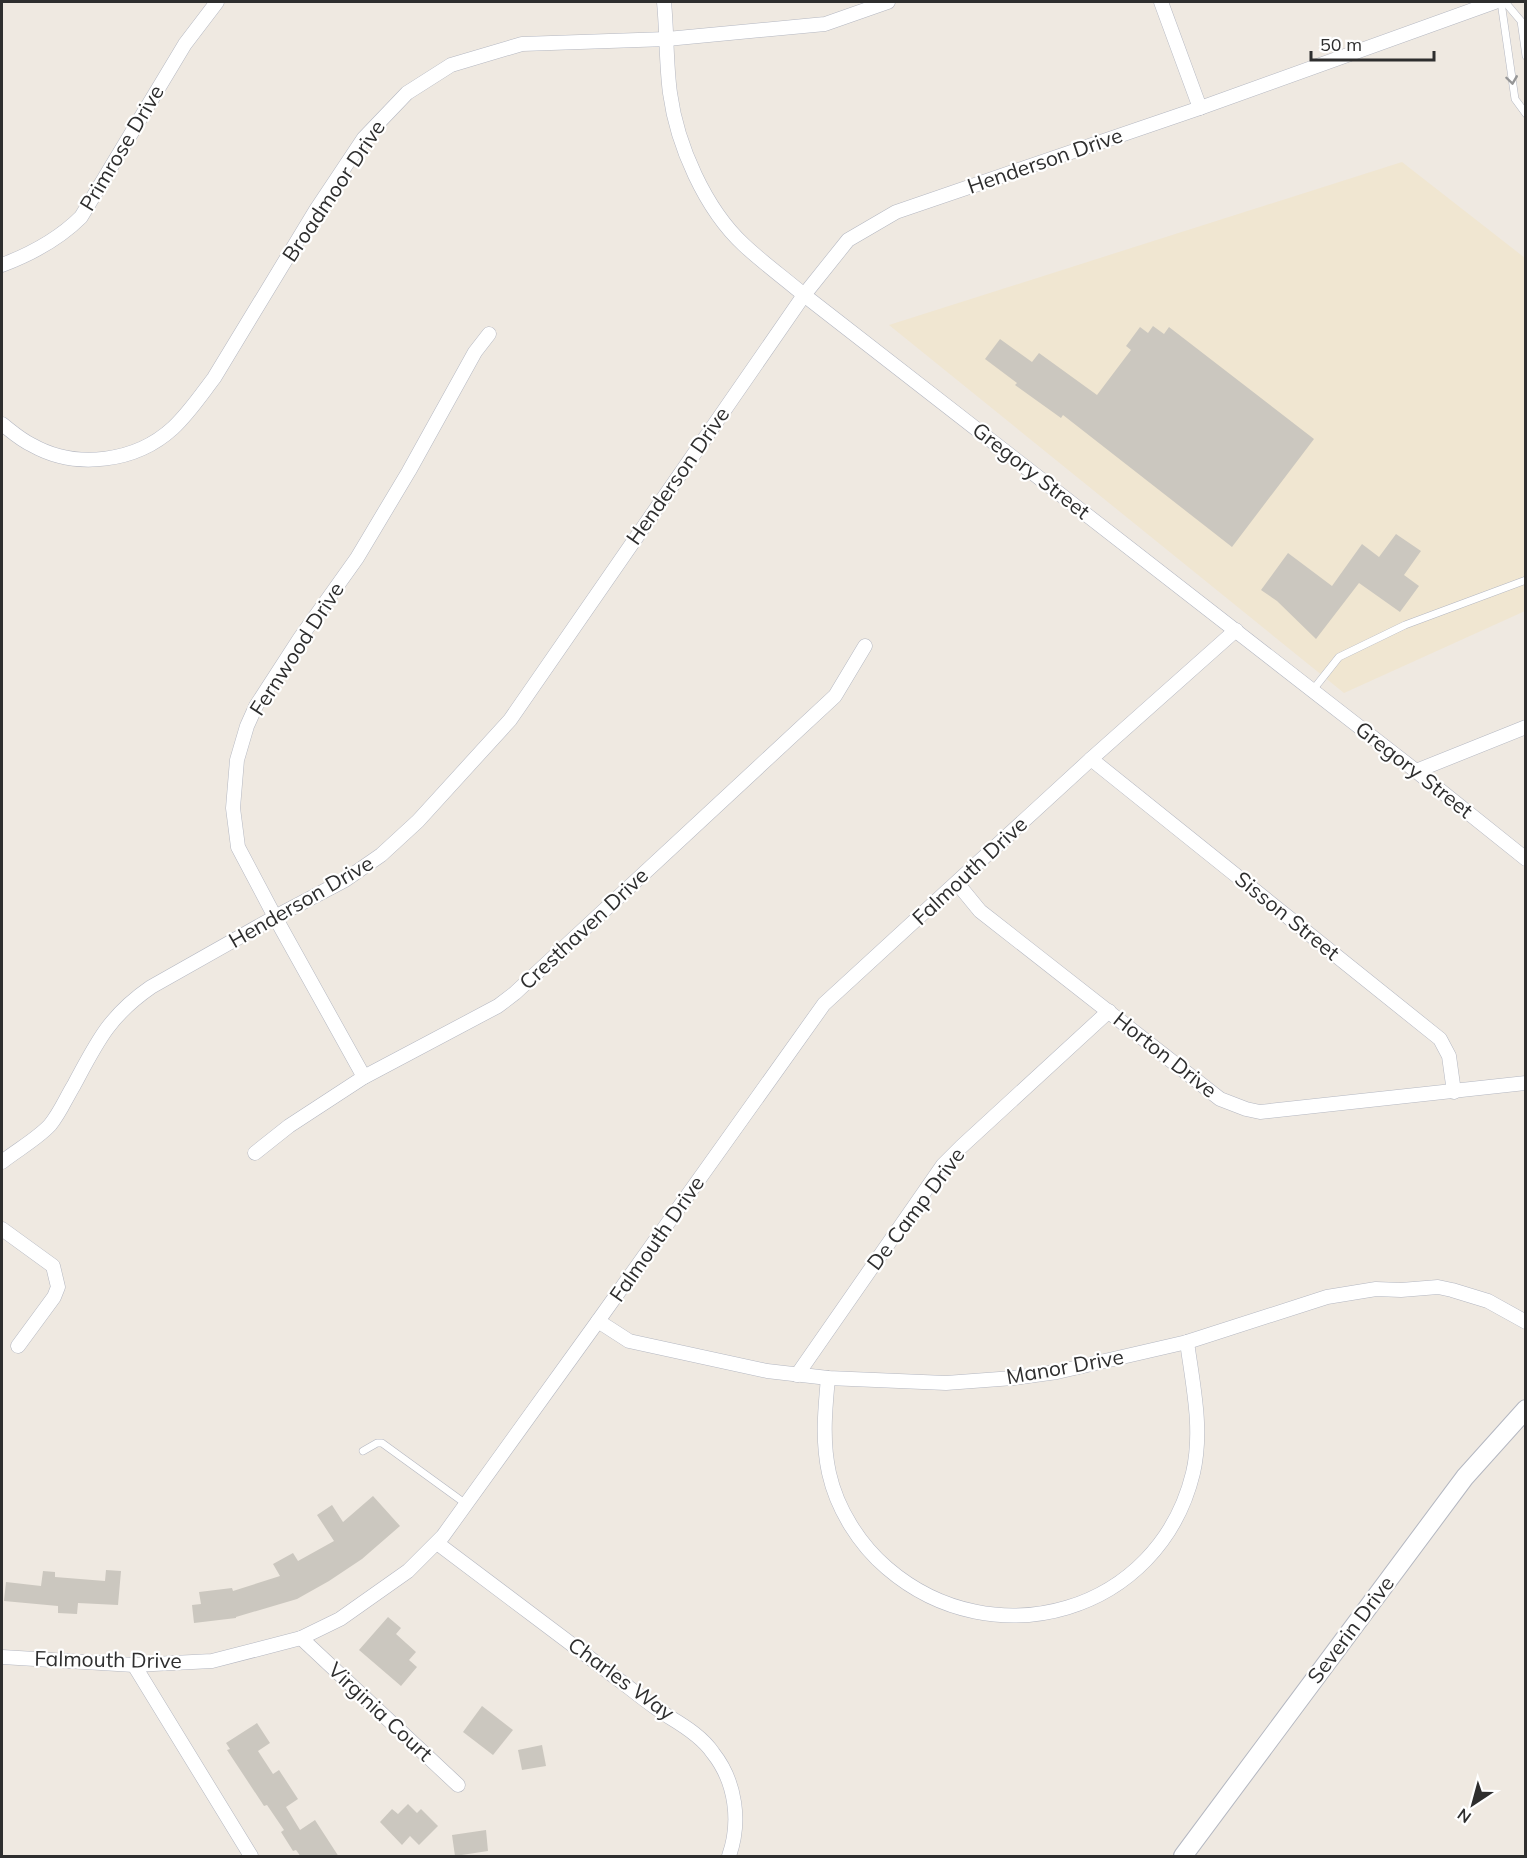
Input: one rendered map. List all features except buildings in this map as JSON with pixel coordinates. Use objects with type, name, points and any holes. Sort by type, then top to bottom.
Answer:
[{"type":"street","name":"Primrose Drive","points":[[2,265],[33,251],[68,229],[81,217],[185,44],[217,2]]},
{"type":"street","name":"Gregory Street","points":[[664,2],[667,63],[673,109],[687,154],[710,202],[742,244],[804,295],[1236,630],[1526,859]]},
{"type":"street","name":"Broadmoor Drive","points":[[2,424],[36,447],[62,457],[78,459],[96,460],[129,454],[159,439],[179,421],[214,378],[316,210],[364,138],[407,93],[451,65],[522,44],[667,39],[825,24],[888,2]]},
{"type":"street","points":[[1161,2],[1200,108]]},
{"type":"street","name":"Henderson Drive","points":[[2,1162],[49,1126],[60,1111],[102,1034],[122,1010],[151,987],[345,880],[381,855],[418,821],[510,720],[804,295],[848,240],[896,212],[1200,108],[1495,2]]},
{"type":"street","name":"Fernwood Drive","points":[[364,1077],[238,847],[234,828],[233,789],[236,767],[247,726],[256,706],[300,638],[357,558],[409,471],[475,352],[489,334]]},
{"type":"street","name":"Falmouth Drive","points":[[2,1657],[134,1665],[212,1661],[301,1638],[340,1619],[408,1572],[437,1543],[824,1004],[1091,759],[1236,630]]},
{"type":"street","name":"Cresthaven Drive","points":[[255,1153],[289,1126],[364,1077],[498,1006],[515,993],[835,696],[865,646]]},
{"type":"street","points":[[1416,771],[1526,727]]},
{"type":"street","name":"Sisson Street","points":[[1091,759],[1440,1039],[1449,1056],[1454,1092]]},
{"type":"street","name":"Horton Drive","points":[[957,883],[980,911],[1220,1099],[1246,1109],[1260,1112],[1526,1083]]},
{"type":"street","name":"De Camp Drive","points":[[797,1375],[944,1165],[1109,1011]]},
{"type":"street","points":[[2,1229],[53,1266],[58,1287],[54,1297],[18,1346]]},
{"type":"street","name":"Manor Drive","points":[[598,1321],[629,1341],[727,1363],[828,1378],[946,1383],[1057,1372],[1187,1342],[1327,1298],[1376,1289],[1401,1290],[1438,1287],[1452,1290],[1488,1301],[1526,1322]]},
{"type":"street","points":[[828,1378],[824,1431],[829,1473],[843,1512],[866,1547],[896,1576],[929,1597],[971,1612],[1006,1616],[1034,1615],[1074,1606],[1111,1588],[1143,1562],[1157,1547],[1174,1521],[1193,1473],[1198,1437],[1197,1412],[1187,1342]]},
{"type":"street","name":"Severin Drive","points":[[1183,1857],[1465,1477],[1526,1409]]},
{"type":"street","name":"Charles Way","points":[[437,1543],[627,1686],[681,1723],[706,1744],[722,1767],[734,1798],[735,1831],[729,1857]]},
{"type":"street","name":"Virginia Court","points":[[301,1638],[458,1785]]},
{"type":"street","points":[[134,1665],[251,1857]]},
{"type":"lane","points":[[1503,2],[1521,21],[1526,56]]},
{"type":"lane","points":[[1503,2],[1515,99],[1525,112]]},
{"type":"lane","points":[[1312,691],[1339,657],[1405,625],[1526,580]]},
{"type":"lane","points":[[363,1451],[377,1443],[382,1443],[465,1504]]},
{"type":"shaded area","points":[[1402,162],[1525,258],[1525,611],[1344,693],[889,325]]}]
